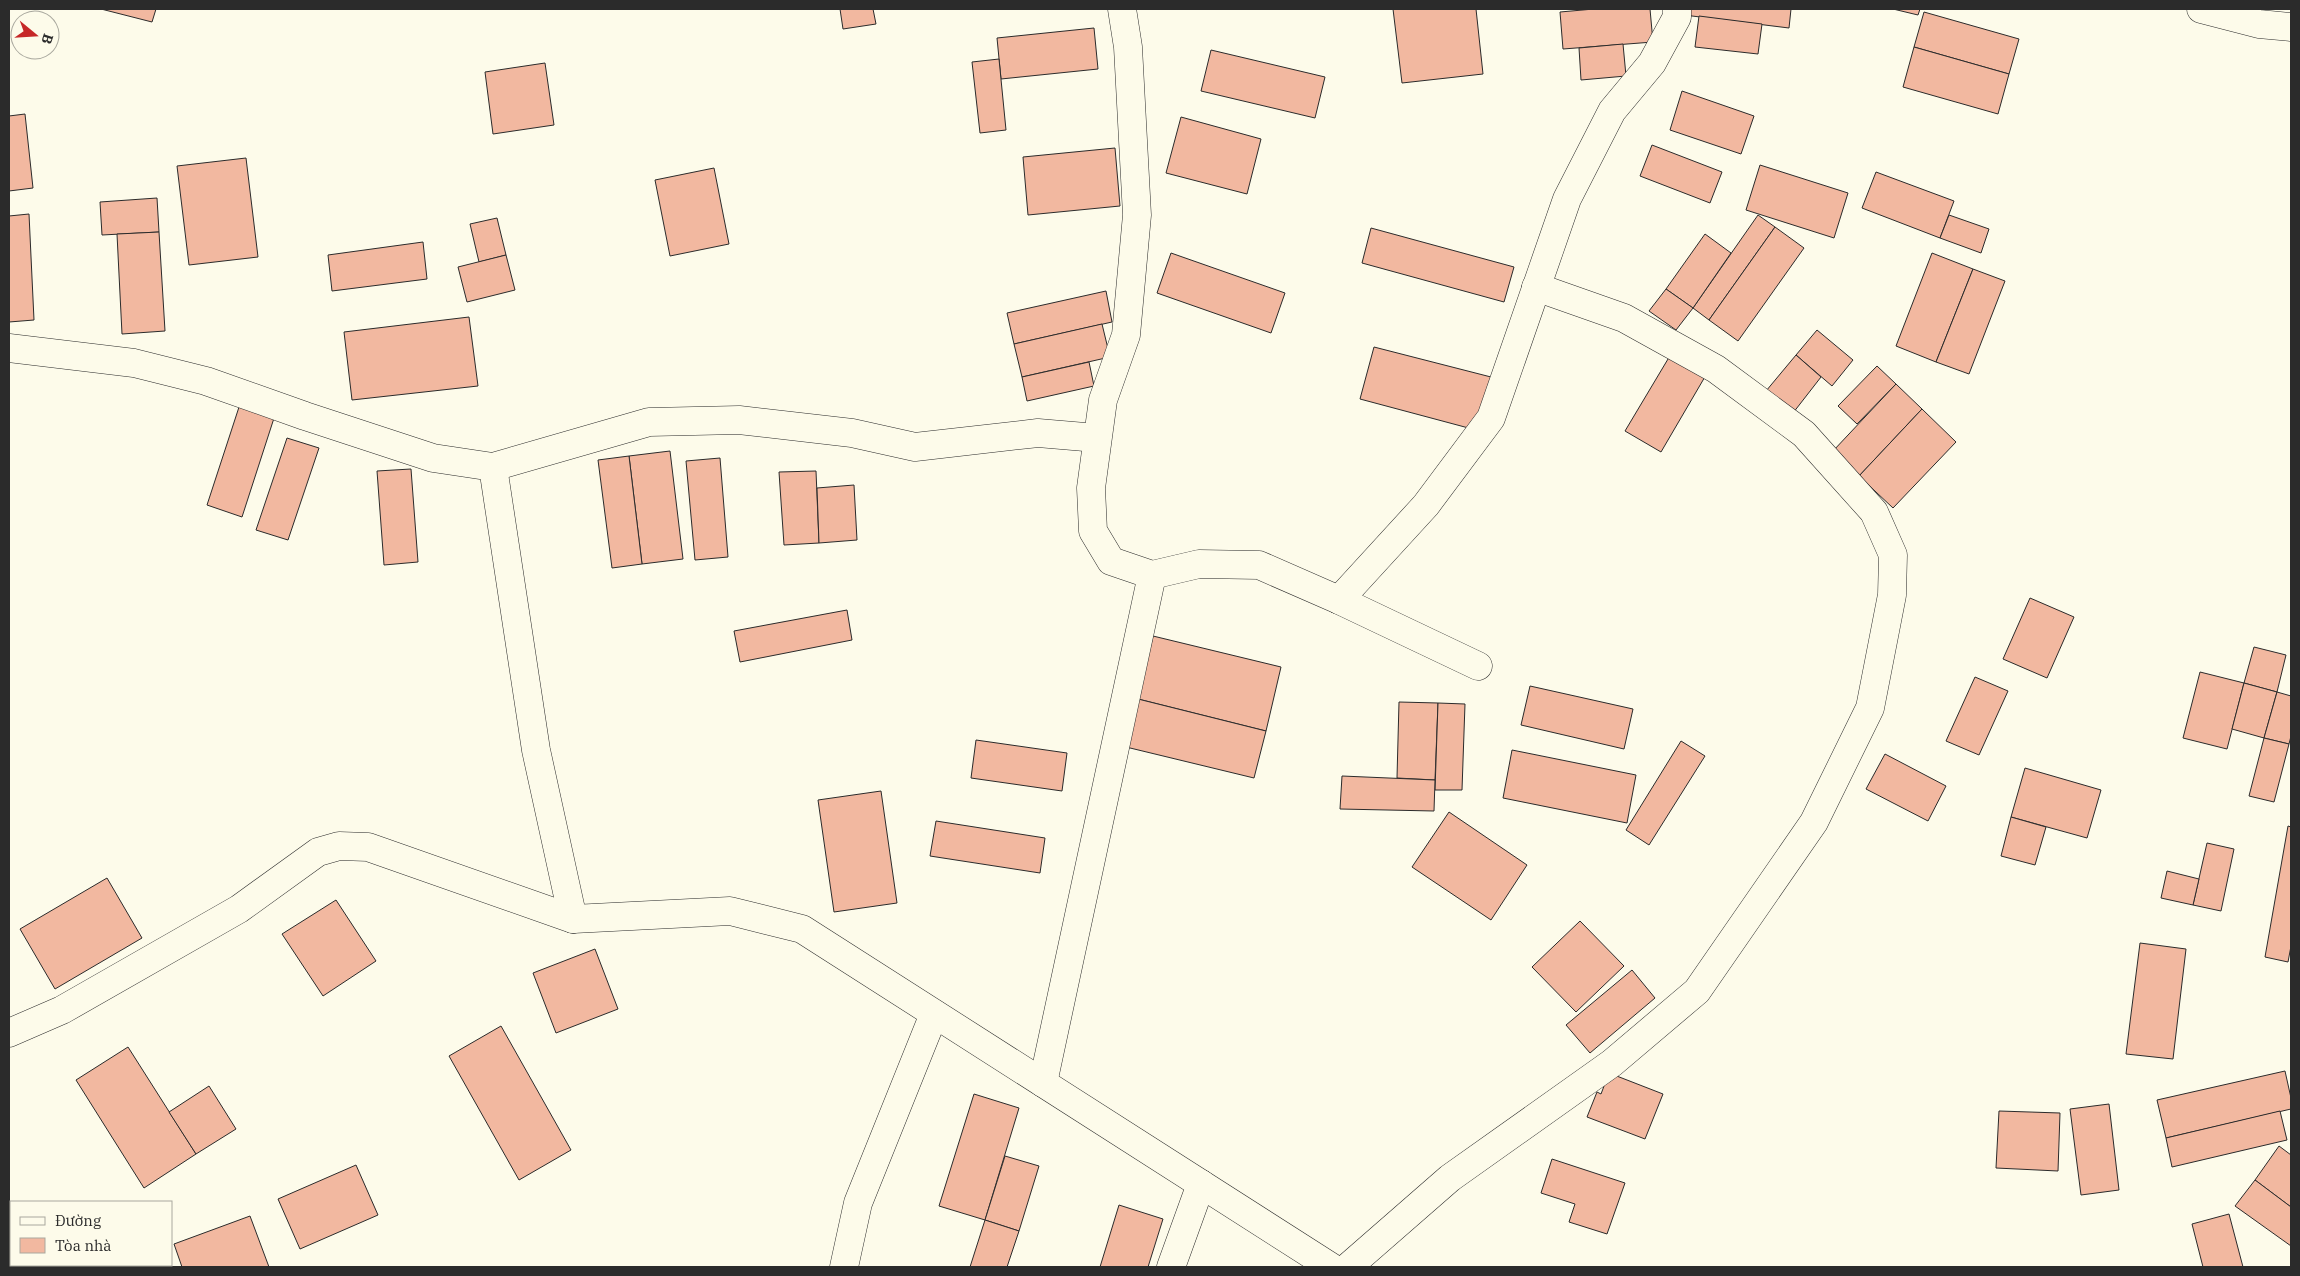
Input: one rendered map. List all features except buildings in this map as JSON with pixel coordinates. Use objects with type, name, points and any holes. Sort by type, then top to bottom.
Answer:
[{"type":"street","points":[[1122,9],[1128,47],[1137,215],[1126,336],[1103,400],[1091,488],[1093,531],[1111,561],[1152,575],[1199,564],[1259,565],[1339,600],[1478,666]]},
{"type":"street","points":[[1339,600],[1426,505],[1491,418],[1567,199],[1612,111],[1652,63],[1676,16],[1677,9]]},
{"type":"street","points":[[2201,9],[2260,24],[2291,28]]},
{"type":"street","points":[[1348,1267],[1450,1178],[1612,1063],[1697,991],[1814,822],[1870,708],[1892,595],[1893,555],[1874,512],[1804,434],[1716,369],[1624,318],[1536,287]]},
{"type":"street","points":[[9,348],[134,363],[206,381],[433,458],[493,467],[649,422],[738,420],[852,433],[915,446],[1038,434],[1098,438]]},
{"type":"street","points":[[493,467],[536,750],[574,919]]},
{"type":"street","points":[[1043,1083],[1152,575]]},
{"type":"street","points":[[9,1033],[70,1005],[239,909],[318,852],[339,846],[368,847],[574,919],[730,911],[802,929],[1331,1267]]},
{"type":"street","points":[[844,1267],[858,1202],[934,1014]]},
{"type":"street","points":[[1171,1267],[1201,1184]]}]
